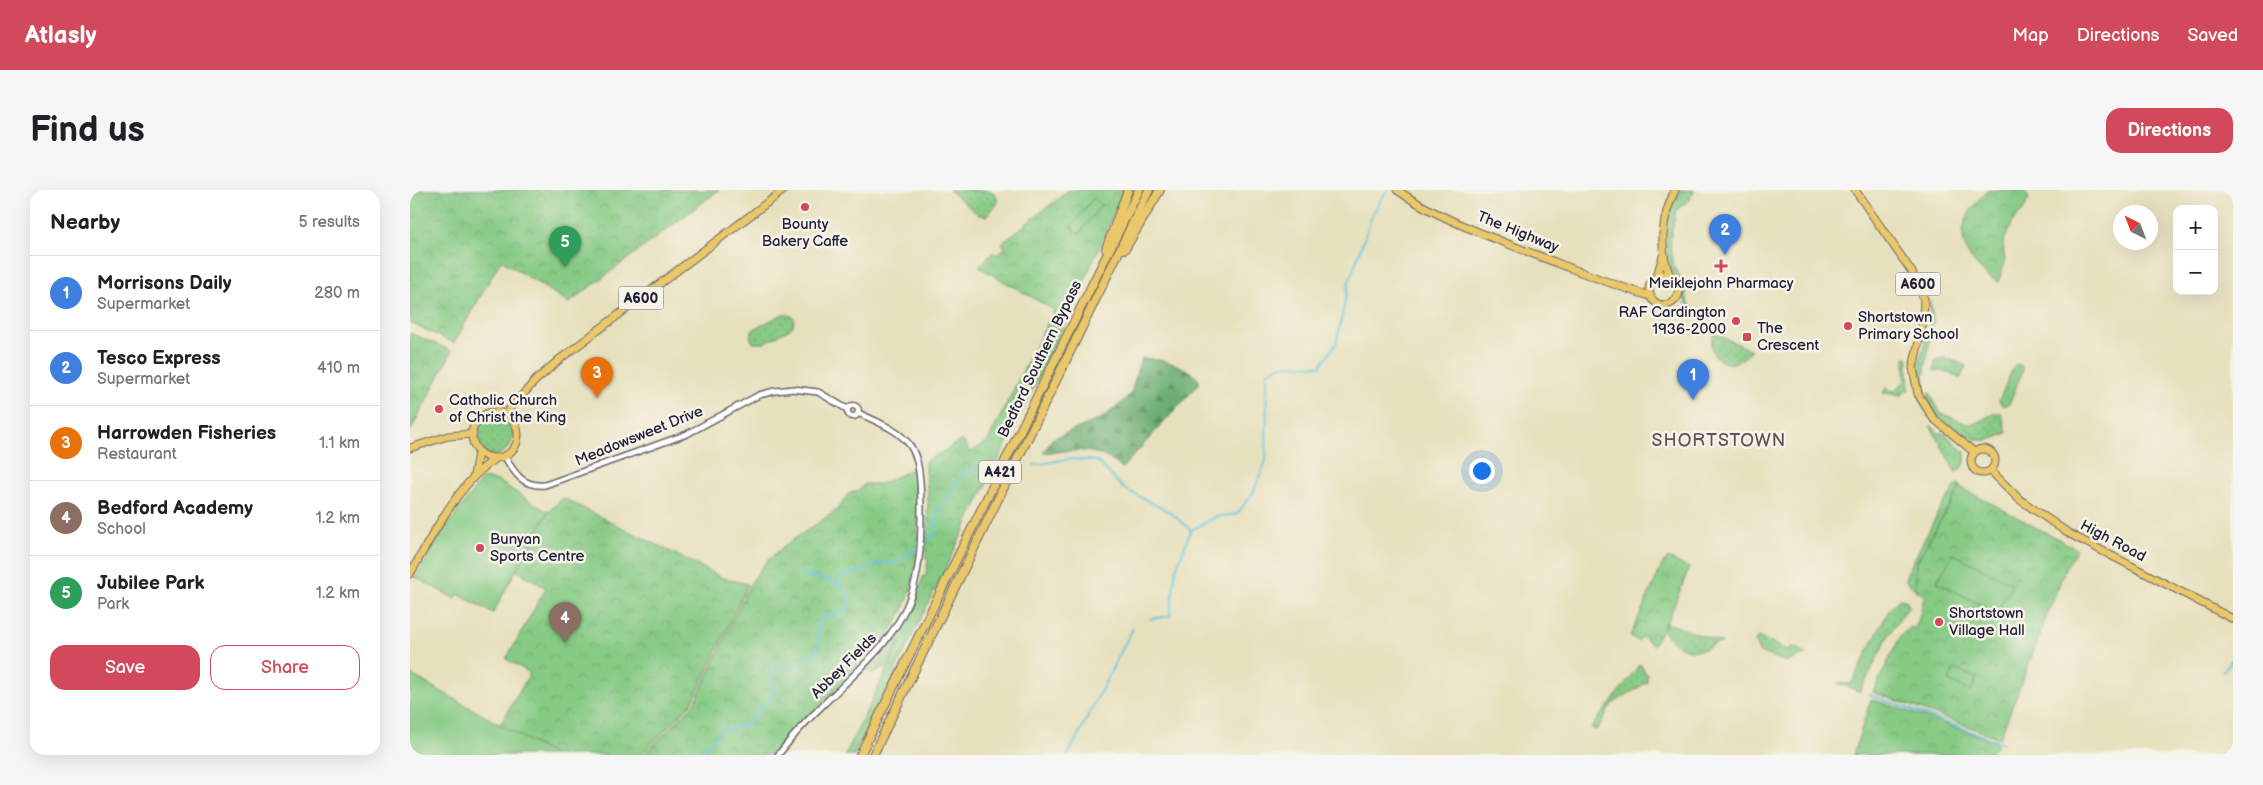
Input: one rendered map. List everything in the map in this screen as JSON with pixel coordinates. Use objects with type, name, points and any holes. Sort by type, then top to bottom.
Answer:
[{"type":"highway","name":"A421","points":[[1091,288],[1128,190]]},
{"type":"highway","name":"Bedford Southern Bypass","points":[[860,755],[1139,190]]},
{"type":"highway","name":"Bedford Southern Bypass","points":[[872,755],[1149,190]]},
{"type":"highway","name":"A421","points":[[1098,293],[1160,190]]},
{"type":"main road","name":"A600","points":[[506,413],[535,381],[560,359],[784,190]]},
{"type":"main road","name":"The Highway","points":[[1397,190],[1429,209],[1483,234],[1632,291],[1650,296]]},
{"type":"main road","points":[[1632,291],[1650,284],[1657,276],[1663,256],[1665,221],[1675,190]]},
{"type":"main road","name":"A600","points":[[1854,190],[1912,272],[1924,299],[1924,315],[1914,359],[1914,377],[1923,404],[1929,413],[1974,452]]},
{"type":"main road","points":[[1650,284],[1650,296],[1654,302],[1663,305],[1674,301],[1679,292],[1679,287],[1670,276],[1663,256]]},
{"type":"main road","points":[[1657,276],[1670,276]]},
{"type":"main road","points":[[410,574],[443,521],[474,477],[495,460],[505,457],[514,448],[517,434],[514,422],[506,413],[495,411],[483,415],[475,425],[473,442],[478,453],[485,458],[495,460]]},
{"type":"main road","points":[[410,448],[448,436],[473,434]]},
{"type":"main road","points":[[1983,448],[1992,452],[1995,460],[1991,470],[1983,474],[1972,468],[1971,458],[1974,452],[1983,448]]},
{"type":"main road","points":[[474,477],[478,453]]},
{"type":"main road","name":"High Road","points":[[1991,470],[2019,499],[2068,533],[2233,619]]},
{"type":"street","name":"Meadowsweet Drive","points":[[505,457],[515,474],[523,481],[532,485],[545,485],[686,434],[760,395],[775,391],[793,388],[818,392],[847,409]]},
{"type":"street","points":[[856,406],[858,413],[850,417],[847,409],[856,406]]},
{"type":"street","name":"Abbey Fields","points":[[778,755],[808,720],[880,649],[890,636],[908,605],[917,572],[921,530],[919,466],[910,446],[899,433],[884,423],[858,413]]},
{"type":"green space","points":[[410,190],[719,190],[569,303],[501,260],[454,343],[410,323]]},
{"type":"green space","points":[[949,190],[990,190],[997,196],[998,203],[987,216],[979,215]]},
{"type":"green space","points":[[1069,190],[1124,190],[1075,303],[864,735],[854,755],[845,755],[901,641],[898,638],[914,608],[923,577],[926,575],[928,560],[926,558],[928,500],[925,462],[962,440],[971,452],[987,442],[1054,310],[979,267],[993,252],[996,255],[1005,248],[1002,243]]},
{"type":"green space","points":[[1679,190],[1693,190],[1694,193],[1690,197],[1691,199],[1676,210],[1670,241],[1673,266],[1684,283],[1688,303],[1695,309],[1694,312],[1685,302],[1682,286],[1672,271],[1666,250],[1671,208]]},
{"type":"green space","points":[[1988,190],[2023,190],[2029,198],[2023,211],[2012,222],[2003,243],[2005,263],[1998,282],[1982,271],[1974,262],[1967,252],[1963,233],[1968,215]]},
{"type":"green space","points":[[1093,198],[1101,205],[1079,234],[1071,227]]},
{"type":"green space","points":[[1930,300],[1933,321],[1924,376],[1927,407],[1921,395],[1917,375],[1920,357],[1930,324]]},
{"type":"green space","points":[[783,314],[788,314],[794,318],[793,326],[790,329],[764,343],[753,343],[750,336],[754,329]]},
{"type":"green space","points":[[410,333],[452,351],[410,432]]},
{"type":"green space","points":[[1714,333],[1751,350],[1741,360],[1730,363],[1724,362],[1719,359],[1711,347]]},
{"type":"green space","points":[[1905,357],[1908,358],[1909,390],[1902,393],[1903,395],[1883,393],[1886,388],[1894,391],[1905,381]]},
{"type":"green space","points":[[1141,358],[1164,361],[1180,366],[1199,380],[1199,384],[1122,468],[1103,456],[1085,451],[1043,453],[1052,439],[1102,418],[1119,405],[1131,393]]},
{"type":"green space","points":[[1946,358],[1947,361],[1950,359],[1966,366],[1960,379],[1949,372],[1934,371],[1935,360]]},
{"type":"green space","points":[[2016,364],[2021,365],[2023,370],[2009,404],[2003,406],[1999,401]]},
{"type":"green space","points":[[1929,392],[1941,413],[1967,424],[1974,424],[1995,413],[2001,413],[2007,433],[1994,438],[1980,440],[1960,432],[1934,412],[1929,404]]},
{"type":"green space","points":[[495,415],[508,419],[514,431],[508,448],[504,452],[494,455],[482,452],[477,441],[477,435],[484,420]]},
{"type":"green space","points":[[1930,425],[1939,433],[1944,433],[1965,452],[1965,464],[1956,473]]},
{"type":"green space","points":[[916,467],[918,538],[914,573],[905,606],[891,631],[873,653],[775,755],[644,755],[694,704],[750,584],[765,563],[784,546],[837,510],[848,494],[859,490],[864,484],[881,484]]},
{"type":"green space","name":"Bunyan Sports Centre","points":[[483,478],[498,481],[548,512],[493,613],[458,594],[455,599],[415,577],[446,527]]},
{"type":"green space","points":[[1958,483],[1960,487],[1916,563],[1916,590],[1906,581],[1906,575],[1940,509]]},
{"type":"green space","points":[[1960,487],[2077,549],[2066,567],[2000,738],[1873,692],[1901,635],[1911,627],[1914,629],[1918,622],[1925,596],[1916,590],[1916,563]]},
{"type":"green space","points":[[563,498],[723,578],[748,584],[692,703],[641,755],[554,755],[500,725],[530,673],[506,659],[546,588],[516,570],[548,512]]},
{"type":"green space","points":[[1953,554],[2013,584],[1996,613],[1937,582]]},
{"type":"green space","points":[[1668,558],[1689,568],[1669,618],[1653,645],[1642,636],[1638,641],[1630,636],[1664,561],[1666,562]]},
{"type":"green space","points":[[1899,599],[1906,600],[1909,606],[1888,636],[1860,692],[1837,683],[1851,684],[1889,610]]},
{"type":"green space","points":[[1667,623],[1722,643],[1697,650],[1680,647],[1662,630]]},
{"type":"green space","points":[[1758,637],[1789,651],[1792,646],[1806,654],[1787,662],[1759,652],[1755,641]]},
{"type":"green space","points":[[896,639],[900,641],[885,669],[880,667],[877,673],[872,674],[867,669],[880,658]]},
{"type":"green space","points":[[1640,664],[1647,675],[1647,682],[1612,704],[1598,728],[1596,730],[1591,728]]},
{"type":"green space","points":[[1954,669],[1977,678],[1971,691],[1949,681]]},
{"type":"green space","points":[[410,674],[554,755],[410,755]]},
{"type":"green space","points":[[1871,699],[1997,742],[1996,747],[1988,755],[1853,755]]},
{"type":"waterway","points":[[1034,465],[1069,459],[1097,461],[1123,488],[1171,513],[1191,530],[1216,517],[1237,514],[1253,493],[1266,461],[1267,373],[1281,365],[1320,366],[1336,344],[1349,282],[1373,213],[1387,190]]},
{"type":"waterway","points":[[922,544],[936,534],[936,516],[959,479],[968,471],[992,465]]},
{"type":"waterway","points":[[1150,619],[1170,616],[1176,569],[1191,530]]},
{"type":"waterway","points":[[697,755],[722,730],[739,727],[748,723],[775,693],[771,671],[775,665],[795,667],[817,651],[820,619],[840,613],[848,607],[849,595],[840,584],[840,579],[845,575],[857,573],[881,562],[897,562],[918,547]]},
{"type":"waterway","points":[[799,573],[840,584]]},
{"type":"waterway","points":[[1068,755],[1133,628]]},
{"type":"waterway","points":[[2222,672],[2233,659]]},
{"type":"waterway","points":[[1870,695],[2003,743]]},
{"type":"place","name":"Bounty Bakery Caffe","points":[[805,207]]},
{"type":"place","name":"Tesco Express","points":[[1725,255]]},
{"type":"place","name":"Meiklejohn Pharmacy","points":[[1721,266]]},
{"type":"place","name":"Jubilee Park","points":[[565,267]]},
{"type":"place","name":"RAF Cardington 1936-2000","points":[[1736,321]]},
{"type":"place","name":"Shortstown Primary School","points":[[1848,326]]},
{"type":"place","name":"The Crescent","points":[[1747,337]]},
{"type":"place","name":"Harrowden Fisheries","points":[[597,398]]},
{"type":"place","name":"Morrisons Daily","points":[[1693,400]]},
{"type":"place","name":"Catholic Church of Christ the King","points":[[439,409]]},
{"type":"place","name":"Bunyan Sports Centre","points":[[480,548]]},
{"type":"place","name":"Shortstown Village Hall","points":[[1939,622]]},
{"type":"place","name":"Bedford Academy","points":[[565,643]]},
{"type":"district","name":"SHORTSTOWN","points":[[1719,440]]}]
